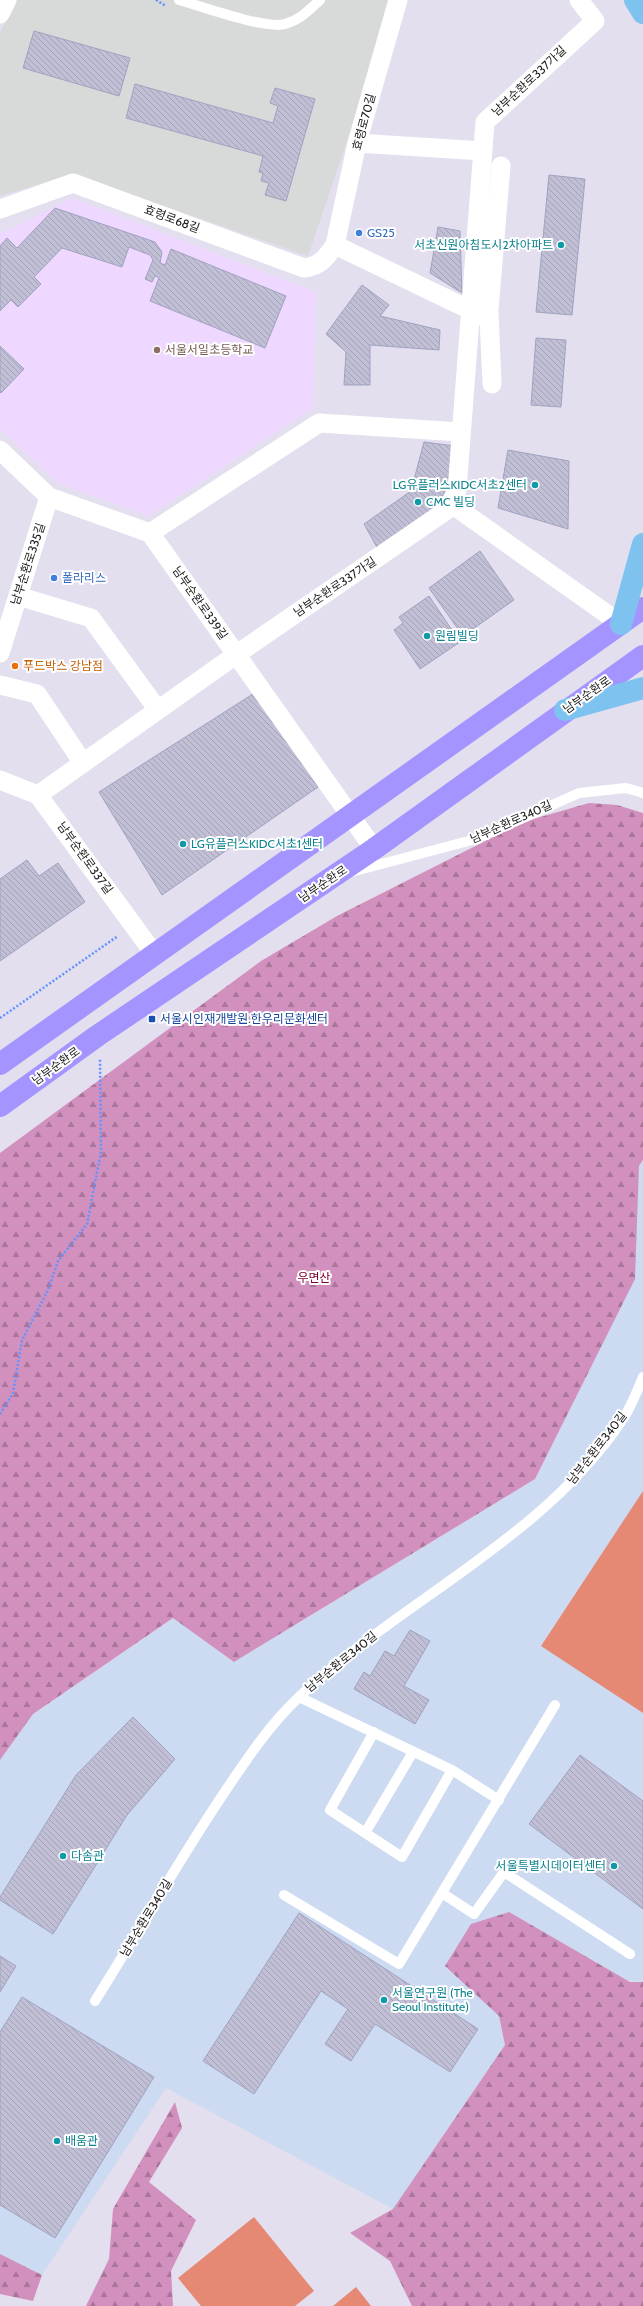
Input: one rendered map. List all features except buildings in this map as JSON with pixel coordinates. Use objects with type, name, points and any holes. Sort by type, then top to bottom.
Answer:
[{"type":"highway","points":[[635,0],[643,13]]},
{"type":"highway","points":[[621,624],[643,544]]},
{"type":"highway","points":[[565,710],[643,688]]},
{"type":"main road","points":[[0,1064],[352,816],[643,608]]},
{"type":"main road","name":"남부순환로","points":[[0,1106],[97,1036],[334,877],[565,710],[643,656]]},
{"type":"street","points":[[0,14],[7,0]]},
{"type":"street","name":"효령로70길","points":[[335,245],[357,143],[398,0]]},
{"type":"street","name":"남부순환로337가길","points":[[38,795],[237,654],[447,510],[457,490],[485,122],[595,21],[579,0]]},
{"type":"street","points":[[357,143],[483,151]]},
{"type":"street","points":[[335,245],[489,319],[492,384],[489,310],[501,166]]},
{"type":"street","name":"효령로68길","points":[[0,209],[73,183],[304,268],[316,266],[326,259],[335,245]]},
{"type":"street","points":[[0,450],[49,497],[150,533],[319,423],[461,432]]},
{"type":"street","name":"남부순환로335길","points":[[0,653],[49,497]]},
{"type":"street","points":[[450,503],[621,624]]},
{"type":"street","name":"남부순환로339길","points":[[150,533],[374,849]]},
{"type":"street","points":[[18,596],[91,618],[158,710]]},
{"type":"street","points":[[0,685],[37,694],[83,763]]},
{"type":"street","points":[[0,780],[38,795]]},
{"type":"street","name":"남부순환로337길","points":[[38,795],[155,955]]},
{"type":"lane","points":[[178,0],[265,24],[283,25],[299,19],[320,0]]},
{"type":"lane","name":"남부순환로340길","points":[[334,877],[414,857],[476,839],[579,792],[626,788],[643,793]]},
{"type":"lane","name":"남부순환로340길","points":[[96,2001],[198,1833],[261,1738],[299,1697],[357,1646],[520,1527],[574,1481],[624,1418],[643,1377]]},
{"type":"lane","points":[[299,1697],[452,1770],[499,1800]]},
{"type":"lane","points":[[284,1895],[399,1964],[555,1705]]},
{"type":"lane","points":[[374,1732],[330,1810],[402,1858],[452,1770]]},
{"type":"lane","points":[[365,1833],[413,1752]]},
{"type":"lane","points":[[442,1893],[474,1914],[504,1872],[630,1954]]},
{"type":"path","points":[[0,1018],[134,926]]},
{"type":"path","points":[[0,1414],[13,1392],[22,1340],[48,1290],[58,1261],[87,1224],[101,1152],[100,1057]]},
{"type":"shaded area","points":[[17,0],[389,0],[368,79],[308,256],[72,174],[0,196],[0,32]]},
{"type":"shaded area","name":"서울서일초등학교","points":[[72,198],[316,292],[313,408],[149,516],[57,483],[0,429],[0,231],[5,232]]},
{"type":"shaded area","points":[[643,1161],[643,1982],[446,1966],[499,2016],[505,2045],[393,2209],[166,2088],[42,2275],[0,2254],[0,1760],[33,1714],[174,1618],[234,1662],[535,1479],[639,1166]]},
{"type":"shaded area","points":[[643,1491],[643,1713],[541,1646]]},
{"type":"shaded area","points":[[254,2217],[314,2291],[295,2306],[201,2306],[178,2278]]},
{"type":"shaded area","points":[[356,2287],[371,2306],[333,2306]]},
{"type":"green space","name":"우면산","points":[[589,803],[617,805],[643,813],[643,1160],[639,1166],[635,1279],[535,1479],[234,1662],[173,1618],[33,1714],[0,1760],[0,1153],[261,961],[337,916],[523,822]]},
{"type":"green space","points":[[509,1912],[630,1982],[643,1982],[643,2306],[412,2306],[390,2261],[350,2233],[393,2209],[505,2045],[499,2016],[445,1966],[471,1924]]},
{"type":"green space","points":[[175,2102],[182,2128],[149,2182],[196,2220],[171,2271],[173,2306],[86,2306],[109,2259],[113,2209]]},
{"type":"green space","points":[[0,2254],[42,2275],[33,2301],[0,2294]]},
{"type":"place","name":"GS25","points":[[359,233]]},
{"type":"place","name":"서초신원아침도시2차아파트","points":[[561,245]]},
{"type":"place","name":"서울서일초등학교","points":[[157,350]]},
{"type":"place","name":"LG유플러스KIDC서초2센터","points":[[535,485]]},
{"type":"place","name":"CMC 빌딩","points":[[418,502]]},
{"type":"place","name":"폴라리스","points":[[54,578]]},
{"type":"place","name":"원림빌딩","points":[[427,636]]},
{"type":"place","name":"푸드박스 강남점","points":[[15,666]]},
{"type":"place","name":"LG유플러스KIDC서초1센터","points":[[183,844]]},
{"type":"place","name":"서울시인재개발원.한우리문화센터","points":[[152,1019]]},
{"type":"place","name":"다솜관","points":[[63,1856]]},
{"type":"place","name":"서울특별시데이터센터","points":[[614,1866]]},
{"type":"place","name":"서울연구원 (The Seoul Institute)","points":[[384,2000]]},
{"type":"place","name":"배움관","points":[[57,2141]]}]
